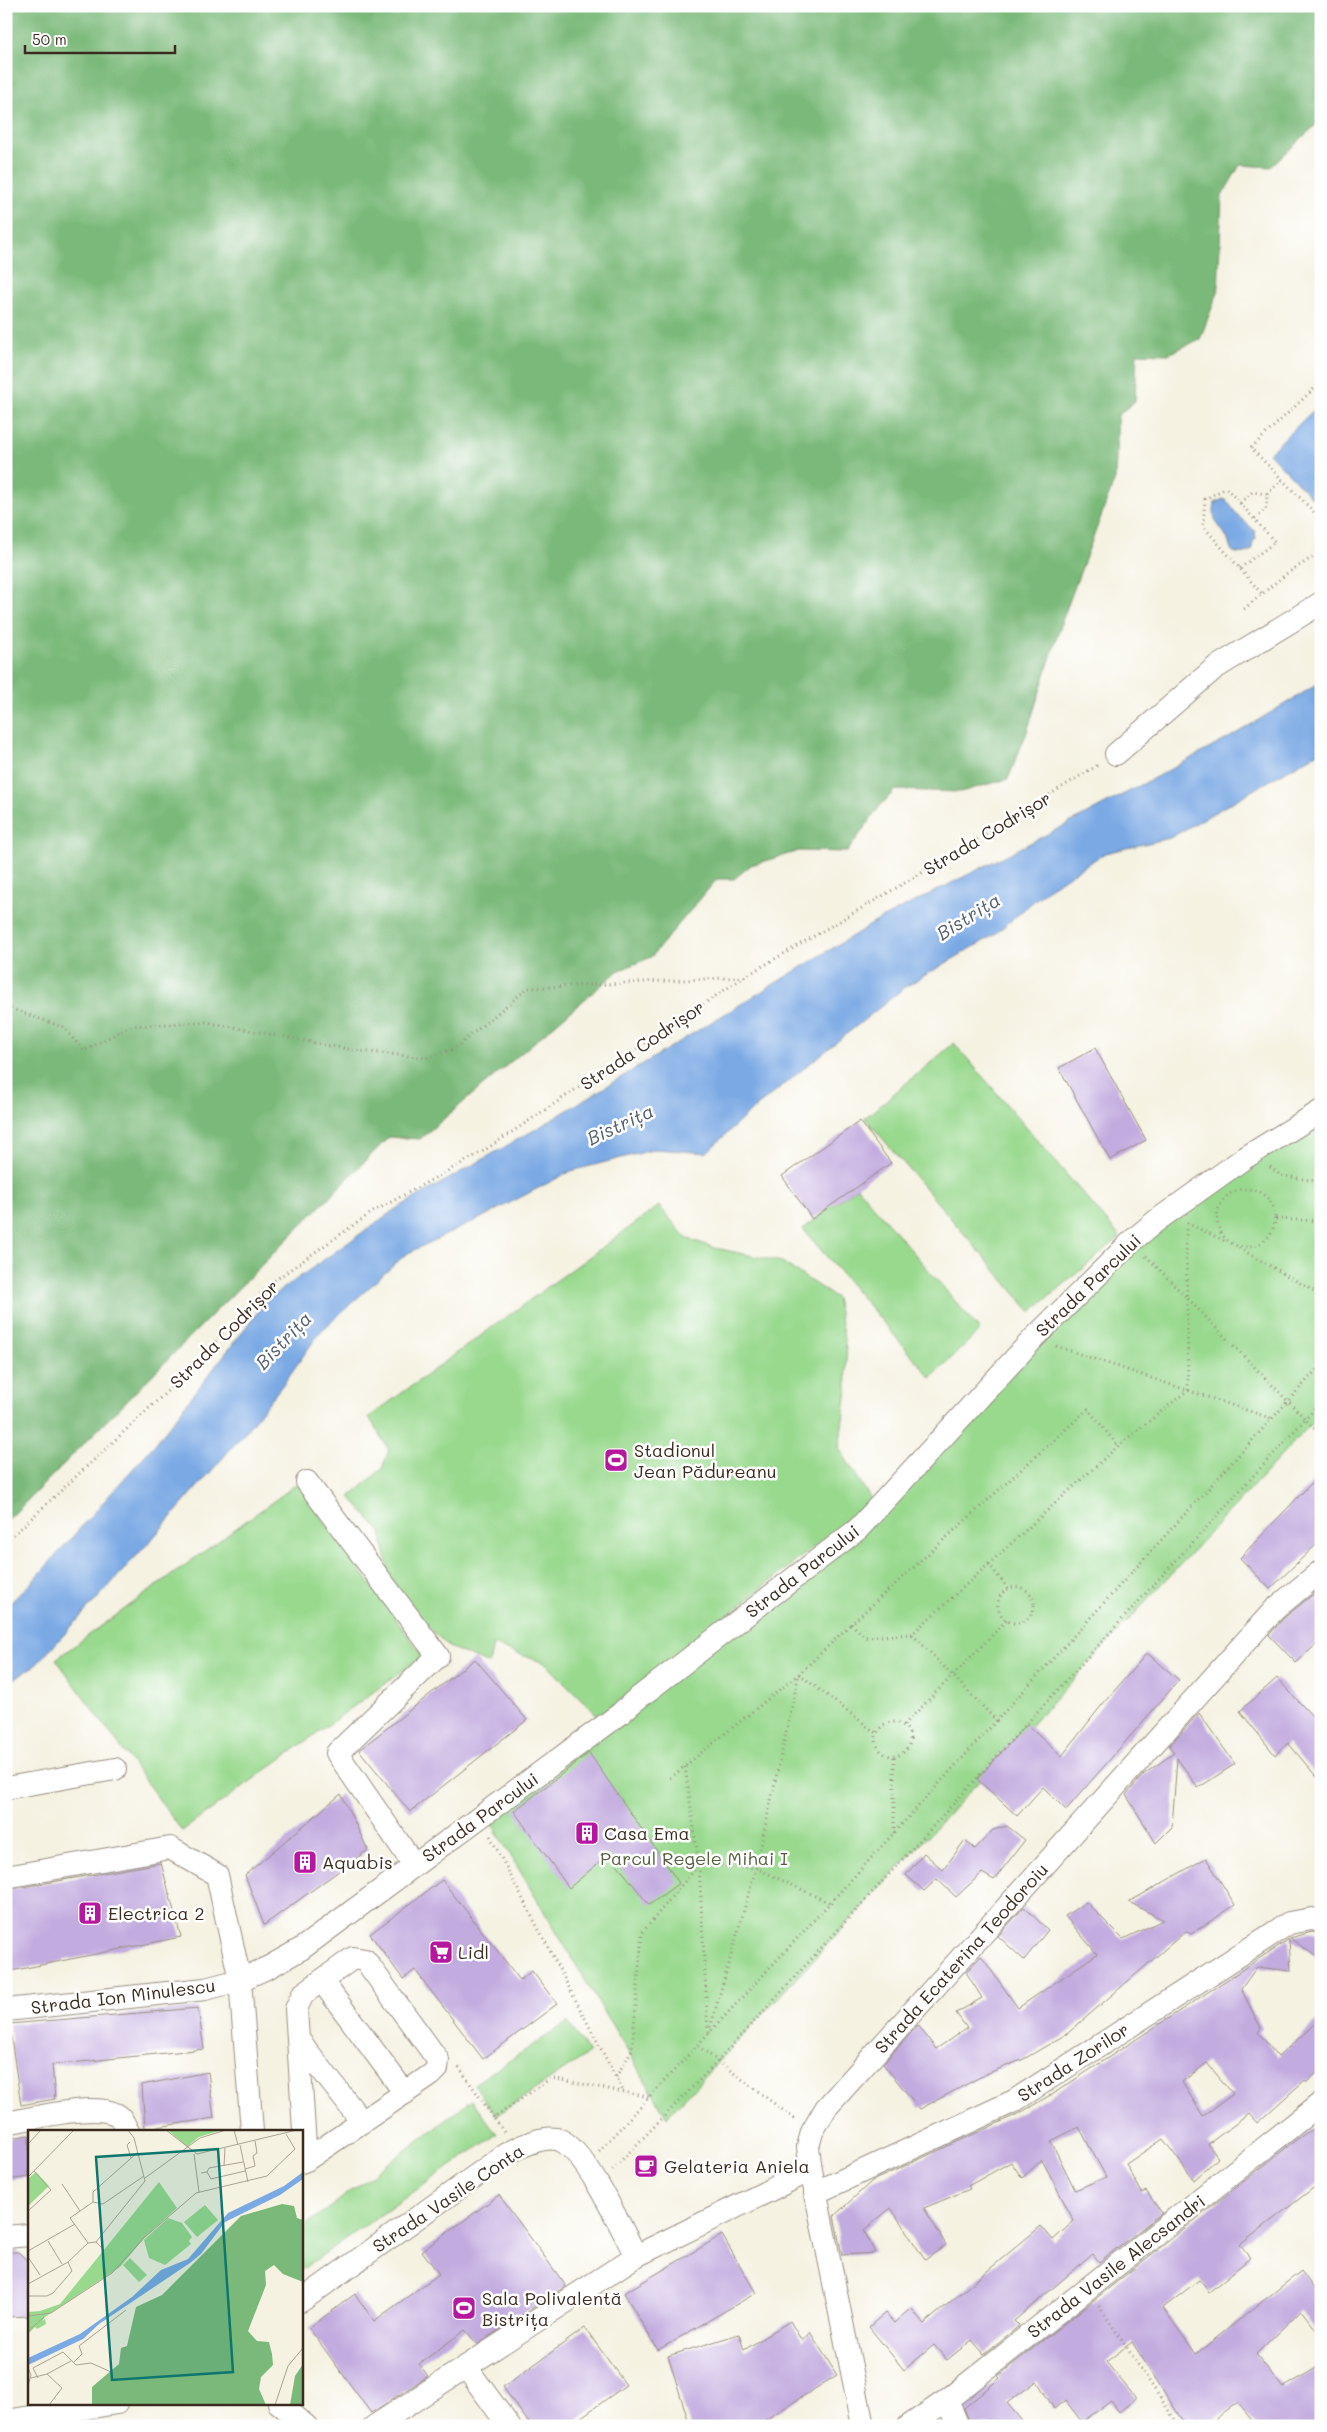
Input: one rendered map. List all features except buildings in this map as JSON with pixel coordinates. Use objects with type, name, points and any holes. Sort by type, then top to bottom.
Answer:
[{"type":"street","points":[[1116,754],[1215,668],[1321,603]]},
{"type":"street","name":"Strada Parcului","points":[[240,1980],[302,1949],[620,1714],[858,1529],[1032,1339],[1129,1244],[1185,1200],[1259,1148],[1321,1111]]},
{"type":"street","points":[[307,1482],[438,1656],[337,1753],[414,1865]]},
{"type":"street","name":"Strada Ecaterina Teodoroiu","points":[[863,2426],[811,2170],[808,2147],[812,2132],[826,2108],[1275,1609],[1321,1571]]},
{"type":"street","points":[[6,1788],[115,1769]]},
{"type":"street","points":[[6,1877],[170,1848],[217,1875],[240,1980],[252,2130]]},
{"type":"street","name":"Strada Zorilor","points":[[815,2193],[1014,2101],[1289,1923],[1312,1919],[1321,1921]]},
{"type":"street","points":[[353,1958],[365,1960],[438,2060],[437,2069],[405,2093],[304,2161],[296,2009],[299,2001],[353,1958]]},
{"type":"street","name":"Strada Ion Minulescu","points":[[6,2010],[205,1989],[240,1980]]},
{"type":"street","points":[[322,1981],[405,2093]]},
{"type":"street","points":[[298,2039],[362,2122]]},
{"type":"street","name":"Strada Vasile Alecsandri","points":[[908,2426],[947,2400],[1321,2103]]},
{"type":"street","points":[[6,2123],[92,2110],[111,2112],[120,2118],[127,2130]]},
{"type":"street","name":"Strada Vasile Conta","points":[[302,2300],[506,2154],[533,2140],[560,2140],[578,2154],[598,2185],[636,2256]]},
{"type":"street","points":[[375,2426],[636,2256],[811,2170]]},
{"type":"street","points":[[6,2237],[28,2235]]},
{"type":"street","points":[[466,2367],[508,2426]]},
{"type":"street","points":[[947,2400],[958,2426]]},
{"type":"street","points":[[6,2421],[111,2404]]},
{"type":"street","points":[[280,2404],[306,2426]]},
{"type":"path","points":[[6,322],[9,330],[6,393]]},
{"type":"path","points":[[1321,382],[1251,448],[1316,514],[1321,509]]},
{"type":"path","points":[[1254,519],[1266,509],[1267,494],[1282,480]]},
{"type":"path","points":[[1240,568],[1275,542],[1226,488],[1205,499],[1203,526],[1262,594]]},
{"type":"path","points":[[1240,503],[1252,492],[1267,494]]},
{"type":"path","points":[[1244,609],[1286,574],[1321,552]]},
{"type":"path","name":"Strada Codrișor","points":[[6,1542],[174,1384],[271,1283],[371,1213],[482,1152],[744,977],[920,874],[1116,754]]},
{"type":"path","points":[[6,1007],[63,1028],[84,1051],[130,1026],[206,1022],[353,1050],[426,1058],[454,1049],[528,988],[744,977]]},
{"type":"path","points":[[1259,1148],[1269,1166],[1280,1175],[1321,1182]]},
{"type":"path","points":[[1244,1188],[1263,1194],[1270,1201],[1276,1219],[1269,1237],[1262,1243],[1244,1248],[1235,1246],[1220,1233],[1216,1214],[1226,1196],[1244,1188]]},
{"type":"path","points":[[1185,1200],[1188,1390]]},
{"type":"path","points":[[1276,1219],[1321,1221]]},
{"type":"path","points":[[1186,1222],[1235,1246],[1321,1295]]},
{"type":"path","points":[[1129,1244],[1188,1299],[1321,1435]]},
{"type":"path","points":[[1032,1339],[1273,1419]]},
{"type":"path","points":[[585,2166],[997,1722],[1321,1365]]},
{"type":"path","points":[[851,1624],[866,1637],[912,1634],[1118,1446],[1188,1390]]},
{"type":"path","points":[[598,2185],[718,2061],[1321,1402]]},
{"type":"path","points":[[670,1778],[799,1674],[851,1624],[1088,1409],[1118,1446]]},
{"type":"path","points":[[989,1564],[1008,1589]]},
{"type":"path","points":[[1020,1588],[1030,1594],[1034,1606],[1030,1617],[1025,1621],[1013,1623],[1007,1620],[998,1608],[1000,1597],[1008,1589],[1020,1588]]},
{"type":"path","points":[[904,1725],[1007,1620]]},
{"type":"path","points":[[912,1634],[997,1722]]},
{"type":"path","points":[[799,1674],[876,1733]]},
{"type":"path","points":[[708,2034],[756,1868],[799,1674]]},
{"type":"path","points":[[888,1722],[899,1722],[904,1725],[910,1735],[910,1741],[905,1751],[894,1756],[888,1756],[879,1750],[875,1739],[879,1728],[888,1722]]},
{"type":"path","points":[[894,1756],[894,1834]]},
{"type":"path","points":[[685,1767],[700,1864],[708,2034]]},
{"type":"path","points":[[480,1816],[624,2093]]},
{"type":"path","points":[[616,2077],[632,2050],[642,1933],[700,1864]]},
{"type":"path","points":[[700,1864],[756,1868],[830,1903]]},
{"type":"path","points":[[698,2046],[812,2132]]},
{"type":"path","points":[[438,2060],[448,2053],[516,2149]]},
{"type":"path","points":[[494,2118],[551,2078],[650,2097]]},
{"type":"path","points":[[1087,2289],[1179,2426]]},
{"type":"green space","points":[[6,6],[1321,6],[1321,120],[1271,167],[1240,165],[1222,196],[1218,292],[1200,339],[1168,354],[1137,353],[1135,401],[1118,415],[1115,479],[1062,621],[1027,732],[1008,779],[960,792],[895,790],[880,806],[847,852],[799,851],[751,865],[734,879],[717,879],[651,957],[618,971],[420,1139],[389,1137],[6,1522]]},
{"type":"green space","points":[[954,1043],[1120,1237],[1031,1312],[865,1118]]},
{"type":"green space","name":"Parcul Regele Mihai I","points":[[1321,1121],[1321,1413],[667,2117],[490,1821],[858,1529],[1156,1221]]},
{"type":"green space","points":[[857,1187],[980,1330],[931,1378],[803,1229]]},
{"type":"green space","name":"Stadionul Jean Pădureanu","points":[[659,1206],[686,1238],[715,1248],[782,1262],[836,1298],[846,1349],[847,1390],[839,1448],[872,1501],[599,1717],[545,1663],[493,1645],[489,1664],[449,1647],[417,1616],[390,1578],[381,1532],[350,1497],[382,1469],[389,1450],[369,1417]]},
{"type":"green space","points":[[297,1484],[423,1656],[182,1831],[56,1659]]},
{"type":"green space","points":[[568,2022],[589,2053],[496,2116],[474,2084]]},
{"type":"green space","points":[[472,2100],[497,2134],[302,2269],[302,2228]]},
{"type":"water","points":[[1321,403],[1321,494],[1314,500],[1269,453]]},
{"type":"water","points":[[1223,499],[1255,531],[1256,539],[1253,541],[1252,550],[1242,554],[1232,551],[1227,538],[1215,518],[1215,503]]},
{"type":"water","name":"Bistrița","points":[[1321,682],[1321,751],[1170,838],[1105,853],[1049,888],[994,935],[905,987],[751,1111],[706,1153],[656,1149],[571,1171],[481,1218],[406,1254],[320,1332],[284,1383],[241,1437],[153,1538],[37,1664],[6,1684],[6,1607],[34,1580],[155,1444],[267,1300],[394,1210],[543,1125],[877,921],[1081,817],[1227,739]]},
{"type":"place","name":"Stadionul Jean Pădureanu","points":[[616,1460]]},
{"type":"place","name":"Casa Ema","points":[[587,1833]]},
{"type":"place","name":"Aquabis","points":[[305,1862]]},
{"type":"place","name":"Electrica 2","points":[[90,1913]]},
{"type":"place","name":"Lidl","points":[[441,1952]]},
{"type":"place","name":"Gelateria Aniela","points":[[646,2166]]},
{"type":"place","name":"Sala Polivalentă Bistrița","points":[[464,2308]]}]
